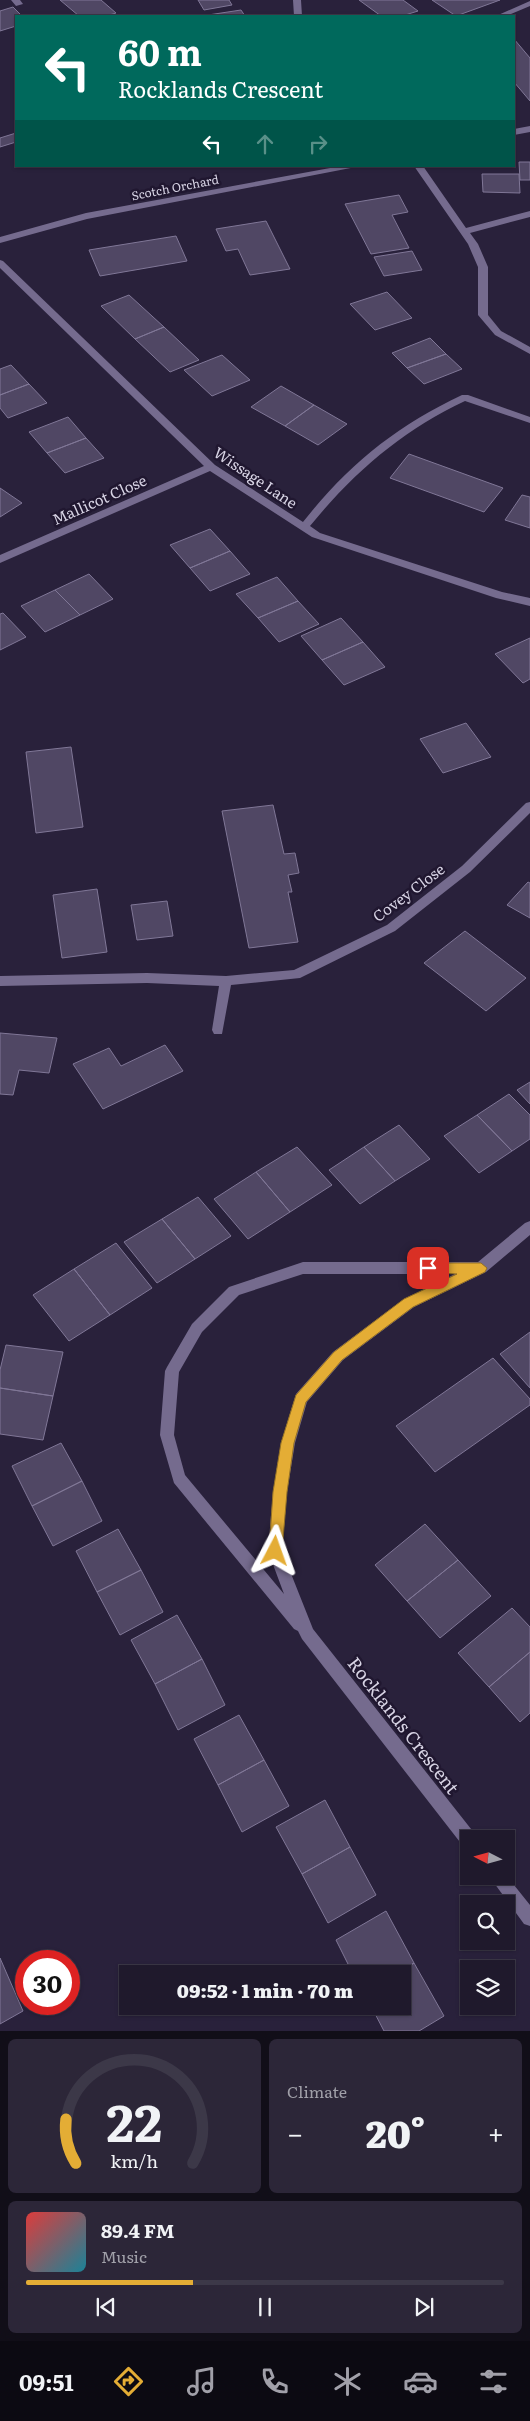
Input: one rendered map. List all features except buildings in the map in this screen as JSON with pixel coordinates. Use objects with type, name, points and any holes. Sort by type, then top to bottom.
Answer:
[{"type":"street","points":[[297,0],[298,15]]},
{"type":"street","points":[[502,15],[530,2]]},
{"type":"street","points":[[520,7],[530,15]]},
{"type":"street","points":[[515,132],[530,129]]},
{"type":"street","name":"Scotch Orchard","points":[[0,240],[86,216],[352,167]]},
{"type":"street","points":[[419,167],[466,231],[483,267],[483,314],[498,333],[530,351]]},
{"type":"street","points":[[466,231],[530,214]]},
{"type":"street","name":"Wissage Lane","points":[[0,262],[211,467],[316,535],[530,602]]},
{"type":"street","points":[[304,527],[344,480],[375,453],[421,418],[451,403],[465,397],[530,420]]},
{"type":"street","name":"Mallicot Close","points":[[0,559],[211,467]]},
{"type":"street","name":"Covey Close","points":[[0,981],[147,978],[226,981],[296,975],[391,928],[466,869],[530,806]]},
{"type":"street","points":[[218,1030],[226,981]]},
{"type":"street","name":"Rocklands Crescent","points":[[307,1634],[275,1551],[280,1492],[288,1443],[301,1399],[338,1356],[409,1303],[481,1268],[530,1228]]},
{"type":"street","name":"Rocklands Crescent","points":[[461,1830],[307,1634],[179,1478],[167,1435],[172,1371],[197,1328],[234,1291],[303,1268],[481,1268]]},
{"type":"street","points":[[504,1885],[530,1918]]},
{"type":"route","points":[[275,1551],[280,1492],[288,1443],[301,1399],[338,1356],[409,1303],[481,1268],[428,1268]]}]
